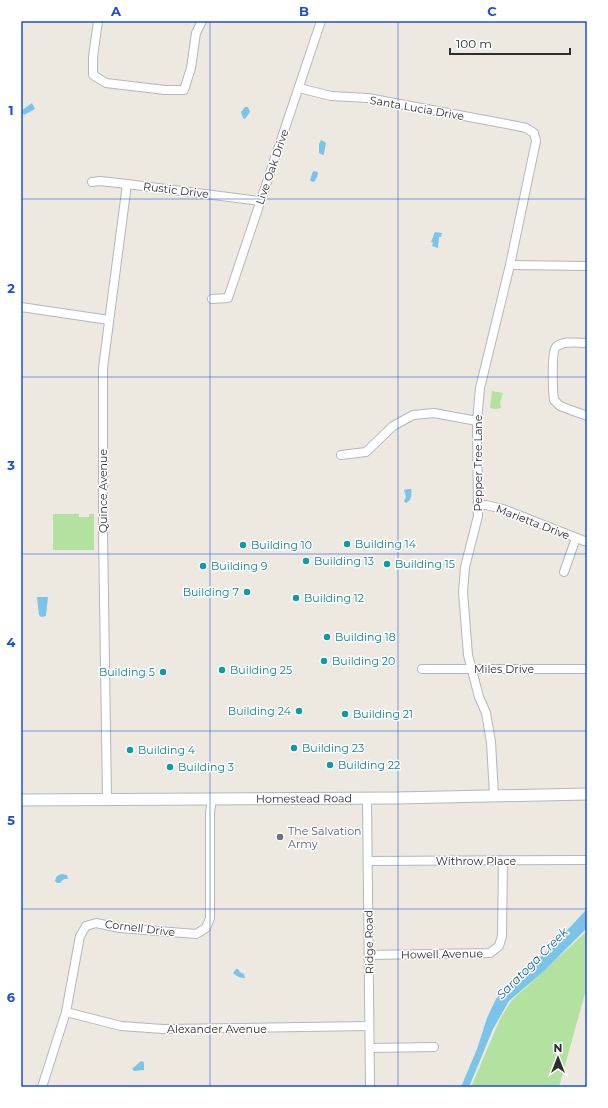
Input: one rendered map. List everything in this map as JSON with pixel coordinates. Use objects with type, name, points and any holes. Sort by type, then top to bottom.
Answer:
[{"type":"main road","name":"Homestead Road","points":[[21,800],[367,798],[587,794]]},
{"type":"street","points":[[98,21],[93,58],[93,76],[106,83],[165,90],[184,90],[191,68],[196,33],[202,21]]},
{"type":"street","name":"Live Oak Drive","points":[[212,299],[228,298],[321,21]]},
{"type":"street","name":"Santa Lucia Drive","points":[[299,88],[331,96],[368,98],[517,126],[534,132]]},
{"type":"street","name":"Pepper Tree Lane","points":[[494,795],[491,742],[486,713],[479,697],[471,669],[466,643],[463,592],[466,557],[478,518],[477,421],[480,388],[510,264],[536,140],[534,132]]},
{"type":"street","name":"Rustic Drive","points":[[92,182],[100,181],[127,184],[260,201]]},
{"type":"street","name":"Quince Avenue","points":[[107,799],[103,531],[103,368],[127,184]]},
{"type":"street","points":[[510,264],[587,266]]},
{"type":"street","points":[[21,307],[109,320]]},
{"type":"street","points":[[587,343],[563,343],[555,348],[553,394],[554,400],[560,406],[587,416]]},
{"type":"street","points":[[341,455],[366,452],[393,426],[413,415],[434,413],[477,421]]},
{"type":"street","name":"Marietta Drive","points":[[478,505],[486,505],[503,509],[587,542]]},
{"type":"street","points":[[564,572],[576,538]]},
{"type":"street","name":"Miles Drive","points":[[422,669],[587,669]]},
{"type":"street","name":"Cornell Drive","points":[[42,1087],[66,1012],[80,936],[86,926],[96,923],[120,928],[196,934],[206,928],[210,918],[210,813],[212,798]]},
{"type":"street","name":"Ridge Road","points":[[367,798],[370,1087]]},
{"type":"street","name":"Withrow Place","points":[[368,861],[584,860]]},
{"type":"street","name":"Howell Avenue","points":[[369,955],[490,953],[499,946],[502,936],[503,861]]},
{"type":"street","name":"Alexander Avenue","points":[[66,1012],[121,1026],[163,1029],[369,1026]]},
{"type":"street","points":[[370,1048],[434,1047]]},
{"type":"green space","points":[[492,391],[503,393],[500,402],[501,408],[490,408]]},
{"type":"green space","points":[[53,514],[79,514],[79,517],[89,517],[89,514],[94,514],[94,550],[53,550]]},
{"type":"green space","points":[[587,931],[587,986],[559,1087],[471,1087],[500,1019],[511,1001]]},
{"type":"water","points":[[32,103],[35,109],[24,115],[21,111]]},
{"type":"water","points":[[245,107],[248,107],[250,112],[245,119],[243,118],[241,112]]},
{"type":"water","points":[[321,140],[326,143],[323,155],[319,153],[319,144]]},
{"type":"water","points":[[313,171],[318,172],[317,178],[313,182],[310,180]]},
{"type":"water","points":[[435,232],[442,233],[441,237],[439,237],[438,248],[432,246],[433,243],[431,242]]},
{"type":"water","points":[[411,489],[411,495],[410,499],[406,503],[404,501],[406,497],[404,490]]},
{"type":"water","points":[[37,597],[48,597],[46,616],[41,617],[39,615]]},
{"type":"water","points":[[58,875],[67,875],[68,878],[64,879],[60,883],[57,883],[55,881],[56,878]]},
{"type":"water","points":[[587,909],[587,928],[545,970],[509,1001],[493,1029],[469,1087],[461,1087],[477,1049],[487,1018],[496,999],[556,942]]},
{"type":"water","points":[[236,969],[244,974],[245,978],[238,977],[233,973]]},
{"type":"water","points":[[141,1061],[144,1062],[144,1070],[134,1071],[132,1069]]},
{"type":"place","name":"Building 14","points":[[347,544]]},
{"type":"place","name":"Building 10","points":[[243,545]]},
{"type":"place","name":"Building 13","points":[[306,561]]},
{"type":"place","name":"Building 15","points":[[387,564]]},
{"type":"place","name":"Building 9","points":[[203,566]]},
{"type":"place","name":"Building 7","points":[[247,592]]},
{"type":"place","name":"Building 12","points":[[296,598]]},
{"type":"place","name":"Building 18","points":[[327,637]]},
{"type":"place","name":"Building 20","points":[[324,661]]},
{"type":"place","name":"Building 25","points":[[222,670]]},
{"type":"place","name":"Building 5","points":[[163,672]]},
{"type":"place","name":"Building 24","points":[[299,711]]},
{"type":"place","name":"Building 21","points":[[345,714]]},
{"type":"place","name":"Building 23","points":[[294,748]]},
{"type":"place","name":"Building 4","points":[[130,750]]},
{"type":"place","name":"Building 22","points":[[330,765]]},
{"type":"place","name":"Building 3","points":[[170,767]]},
{"type":"place","name":"The Salvation Army","points":[[280,837]]},
{"type":"water label","name":"Saratoga Creek","points":[[532,963]]}]
